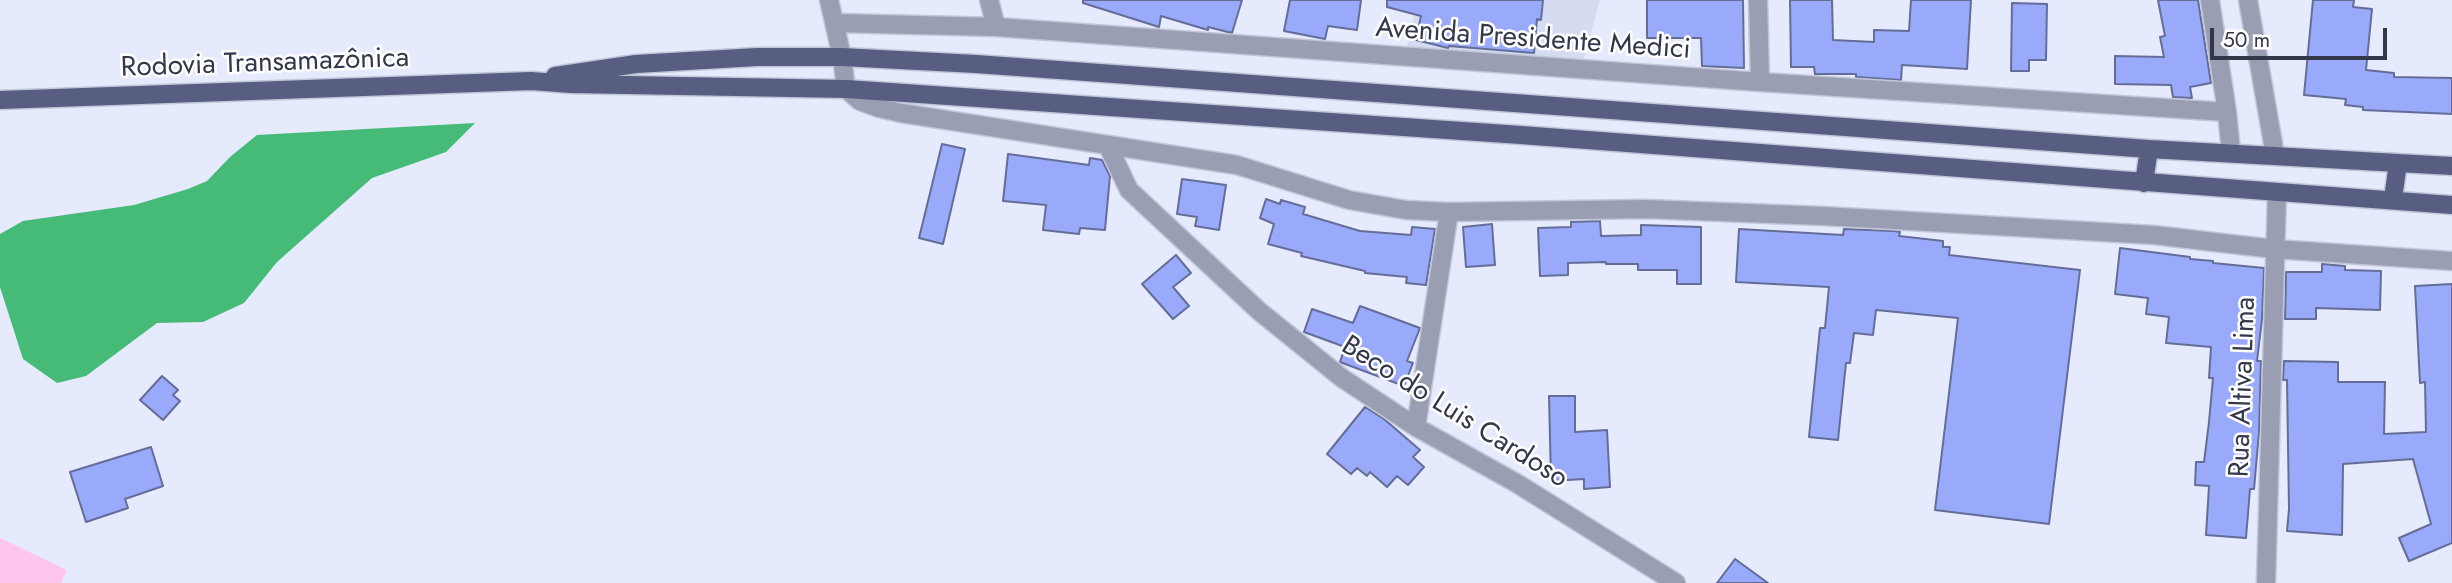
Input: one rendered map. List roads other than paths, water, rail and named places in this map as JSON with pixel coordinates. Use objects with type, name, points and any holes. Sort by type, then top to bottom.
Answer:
[{"type":"main road","points":[[531,81],[636,64],[757,57],[842,57],[976,64],[2149,149],[2452,166]]},
{"type":"main road","points":[[531,81],[846,89],[1521,135],[2452,205]]},
{"type":"main road","name":"Rodovia Transamazônica","points":[[0,100],[531,81]]},
{"type":"main road","points":[[2144,183],[2149,149]]},
{"type":"main road","points":[[2393,199],[2398,163]]},
{"type":"street","points":[[829,0],[836,23],[846,89],[860,101],[901,113],[1237,164],[1349,200],[1406,209],[1449,212],[1700,211],[2154,235],[2274,249],[2452,261]]},
{"type":"street","points":[[989,0],[996,27]]},
{"type":"street","points":[[1758,0],[1760,82]]},
{"type":"street","points":[[2210,0],[2231,152]]},
{"type":"street","points":[[2248,0],[2275,155]]},
{"type":"street","name":"Avenida Presidente Medici","points":[[836,23],[996,27],[1760,82],[2227,112]]},
{"type":"street","name":"Beco do Luis Cardoso","points":[[1108,146],[1129,190],[1238,293],[1342,378],[1416,427],[1518,484],[1676,583]]},
{"type":"street","name":"Rua Altiva Lima","points":[[2266,583],[2277,192]]},
{"type":"street","points":[[1416,427],[1449,212]]}]
